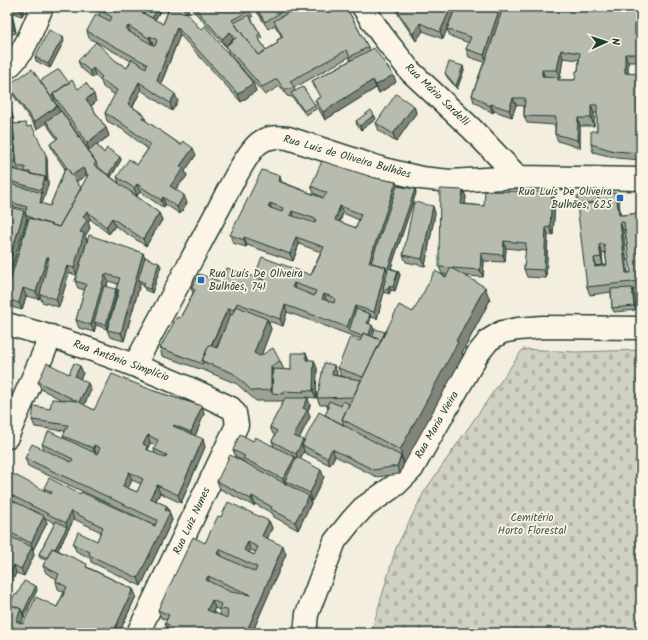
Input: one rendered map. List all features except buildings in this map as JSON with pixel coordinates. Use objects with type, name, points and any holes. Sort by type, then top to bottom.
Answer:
[{"type":"street","points":[[7,68],[11,65],[28,41],[42,7]]},
{"type":"street","name":"Rua Mário Sardelli","points":[[363,7],[381,34],[410,72],[472,129],[518,177]]},
{"type":"street","name":"Rua Luis de Oliveira Bulhões","points":[[135,364],[229,190],[253,149],[264,140],[276,136],[288,138],[383,169],[422,178],[450,181],[518,177],[641,179]]},
{"type":"street","name":"Rua Antônio Simplício","points":[[7,324],[51,336],[135,364],[183,384],[231,408]]},
{"type":"street","name":"Rua Maria Vieira","points":[[305,633],[307,614],[335,541],[363,508],[397,484],[412,469],[477,355],[489,340],[502,332],[543,327],[641,328]]},
{"type":"street","points":[[7,437],[51,336]]},
{"type":"street","name":"Rua Luiz Nunes","points":[[138,633],[237,425],[235,413],[231,408]]},
{"type":"green space","name":"Cemitério Horto Florestal","points":[[523,349],[576,352],[641,350],[641,633],[371,633],[396,548],[424,492]]},
{"type":"place","name":"Rua Luís De Oliveira Bulhões, 625","points":[[620,198]]},
{"type":"place","name":"Rua Luís De Oliveira Bulhões, 741","points":[[201,280]]}]
